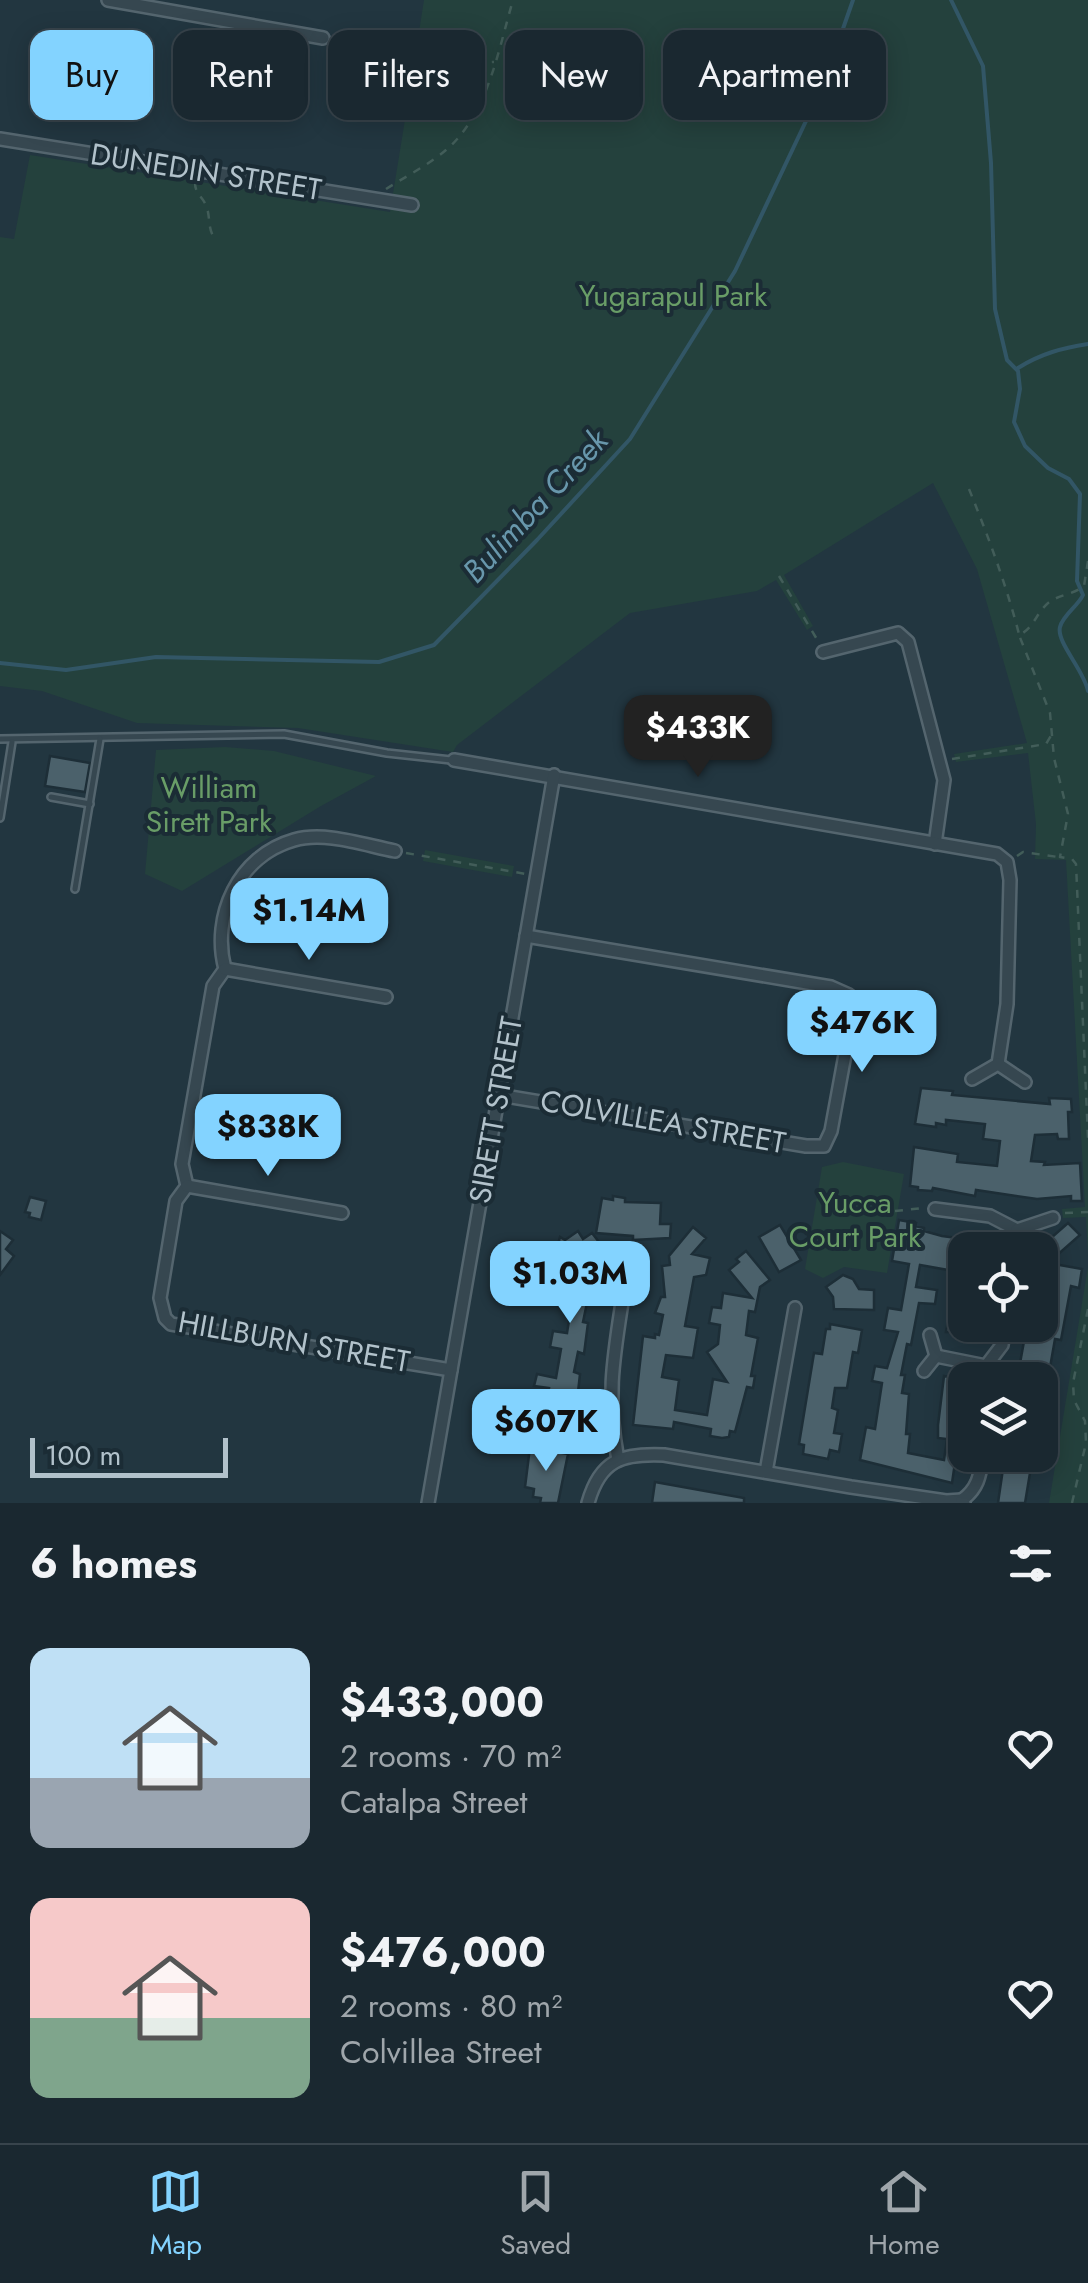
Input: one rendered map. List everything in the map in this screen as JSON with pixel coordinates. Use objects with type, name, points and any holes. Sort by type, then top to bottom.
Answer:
[{"type":"street","points":[[108,0],[323,38]]},
{"type":"street","name":"DUNEDIN STREET","points":[[0,139],[412,204]]},
{"type":"street","points":[[823,652],[885,634],[898,633],[908,642],[944,780],[935,844]]},
{"type":"street","points":[[454,760],[997,854],[1007,862],[1010,880],[1008,992],[998,1064]]},
{"type":"street","name":"SIRETT STREET","points":[[428,1503],[554,775]]},
{"type":"street","name":"HILLBURN STREET","points":[[394,850],[323,837],[294,840],[262,857],[238,878],[226,906],[219,948],[225,970],[212,986],[182,1164],[187,1186],[176,1201],[160,1298],[164,1318],[172,1324],[451,1370]]},
{"type":"street","name":"COLVILLEA STREET","points":[[498,1094],[824,1146],[831,1131],[853,1010],[849,995],[831,986],[526,936]]},
{"type":"street","points":[[225,970],[386,997]]},
{"type":"street","points":[[972,1078],[998,1064]]},
{"type":"street","points":[[998,1064],[1025,1082]]},
{"type":"street","points":[[187,1186],[342,1214]]},
{"type":"street","points":[[935,1209],[990,1216],[1017,1230],[1053,1218]]},
{"type":"street","points":[[618,1460],[610,1416],[610,1385],[625,1283]]},
{"type":"street","points":[[766,1472],[795,1308]]},
{"type":"street","points":[[930,1335],[936,1356]]},
{"type":"street","points":[[936,1356],[966,1362]]},
{"type":"street","points":[[924,1371],[936,1356]]},
{"type":"street","points":[[588,1503],[603,1470],[618,1460],[639,1454],[963,1502],[974,1491],[979,1472]]},
{"type":"lane","points":[[0,739],[12,742],[284,734],[387,753],[454,760]]},
{"type":"lane","points":[[75,889],[100,739]]},
{"type":"lane","points":[[0,818],[3,774],[12,742]]},
{"type":"lane","points":[[50,797],[90,804]]},
{"type":"path","points":[[372,198],[446,150],[470,122],[488,86],[513,0]]},
{"type":"path","points":[[323,38],[454,64],[495,62]]},
{"type":"path","points":[[196,170],[194,189],[205,202],[208,230],[215,239]]},
{"type":"path","points":[[970,488],[1050,713],[1054,758],[1068,814],[1060,857]]},
{"type":"path","points":[[1020,636],[1028,632],[1050,600],[1084,586],[1088,561]]},
{"type":"path","points":[[779,576],[823,652]]},
{"type":"path","points":[[940,760],[1031,748],[1046,744],[1053,733]]},
{"type":"path","points":[[394,850],[536,878]]},
{"type":"path","points":[[1007,862],[1023,852],[1060,857],[1076,864],[1088,1138]]},
{"type":"path","points":[[895,1211],[935,1209]]},
{"type":"path","points":[[1053,1218],[1088,1212]]},
{"type":"path","points":[[1072,1503],[1086,1443],[1085,1421],[1074,1400],[1073,1383],[1088,1309]]},
{"type":"green space","name":"Yugarapul Park","points":[[424,0],[1088,0],[1088,1256],[1086,1217],[1063,1218],[1062,1209],[1085,1207],[1066,860],[1035,859],[1036,824],[1028,753],[956,762],[954,754],[1027,743],[977,569],[933,483],[784,575],[813,626],[807,630],[776,580],[757,591],[630,613],[457,745],[453,752],[298,728],[137,723],[42,691],[0,686],[0,237],[14,239],[30,155],[390,212],[405,120],[485,120],[485,30],[419,30]]},
{"type":"green space","name":"William Sirett Park","points":[[225,747],[274,751],[376,776],[182,891],[145,874],[156,750]]},
{"type":"green space","points":[[425,850],[514,866],[512,877],[423,861]]},
{"type":"green space","name":"Yucca Court Park","points":[[843,1162],[904,1174],[887,1273],[844,1267],[823,1278],[805,1269],[822,1167]]},
{"type":"green space","points":[[1088,1267],[1088,1503],[1049,1503],[1054,1472],[1058,1472],[1058,1449]]},
{"type":"building","points":[[50,756],[90,763],[85,792],[45,786]]},
{"type":"building","points":[[921,1088],[953,1091],[952,1095],[1050,1104],[1049,1098],[1071,1099],[1069,1139],[1058,1139],[1057,1134],[1035,1135],[1031,1161],[1045,1162],[1044,1165],[1080,1163],[1082,1201],[1071,1201],[1071,1196],[1037,1199],[976,1190],[975,1196],[910,1186],[914,1147],[958,1154],[957,1162],[997,1166],[1000,1141],[983,1139],[985,1124],[946,1120],[946,1125],[936,1123],[936,1127],[915,1124]]},
{"type":"building","points":[[613,1196],[625,1198],[625,1202],[661,1203],[660,1224],[671,1224],[670,1238],[633,1240],[633,1236],[596,1233],[602,1198],[613,1200]]},
{"type":"building","points":[[30,1197],[46,1201],[41,1220],[25,1212]]},
{"type":"building","points":[[899,1220],[948,1237],[948,1270],[920,1265],[916,1287],[937,1290],[935,1304],[919,1303],[901,1375],[905,1375],[902,1393],[909,1394],[908,1453],[944,1460],[947,1439],[938,1438],[938,1425],[944,1376],[948,1377],[948,1472],[954,1472],[952,1483],[860,1460],[866,1427],[875,1429],[882,1383],[872,1381],[875,1366],[887,1368],[898,1332],[884,1330],[888,1308],[901,1310],[909,1264],[892,1261]]},
{"type":"building","points":[[1068,1223],[1080,1235],[1058,1254],[1058,1232]]},
{"type":"building","points":[[780,1225],[801,1260],[779,1272],[759,1237]]},
{"type":"building","points":[[693,1227],[706,1238],[692,1254],[710,1258],[706,1275],[694,1277],[685,1326],[698,1328],[693,1358],[666,1355],[662,1377],[679,1380],[675,1410],[707,1415],[713,1379],[727,1382],[707,1352],[718,1344],[720,1325],[709,1323],[712,1307],[721,1308],[723,1293],[752,1298],[729,1270],[739,1262],[736,1259],[746,1251],[770,1280],[760,1287],[755,1312],[749,1311],[746,1335],[758,1338],[751,1376],[755,1376],[753,1388],[747,1387],[735,1432],[730,1431],[729,1437],[710,1436],[711,1429],[674,1422],[673,1429],[633,1425],[643,1336],[659,1335],[663,1315],[655,1313],[661,1297],[665,1297],[662,1266],[670,1265],[669,1256]]},
{"type":"building","points":[[0,1231],[13,1240],[6,1249],[14,1256],[0,1275]]},
{"type":"building","points":[[578,1231],[583,1239],[592,1233],[602,1246],[593,1252],[593,1267],[582,1297],[588,1298],[583,1322],[588,1323],[584,1354],[578,1352],[574,1372],[580,1374],[574,1429],[558,1426],[561,1414],[545,1412],[549,1388],[534,1386],[537,1374],[556,1378],[561,1349],[550,1347],[553,1331],[567,1333],[571,1307],[553,1304],[555,1289],[562,1290],[566,1266],[554,1260],[560,1237],[565,1240]]},
{"type":"building","points":[[1058,1265],[1082,1269],[1079,1288],[1071,1286],[1061,1340]]},
{"type":"building","points":[[843,1275],[853,1279],[859,1289],[874,1290],[874,1310],[834,1309],[833,1297],[826,1287]]},
{"type":"building","points":[[830,1324],[862,1330],[858,1353],[853,1352],[847,1388],[835,1388],[832,1408],[838,1410],[834,1433],[842,1434],[839,1452],[830,1450],[828,1459],[803,1454],[804,1445],[799,1444],[814,1353],[822,1354]]},
{"type":"building","points":[[1024,1342],[1054,1342],[1051,1362],[1020,1362]]},
{"type":"building","points":[[530,1447],[568,1454],[558,1503],[540,1503],[541,1498],[533,1497],[534,1489],[525,1487]]},
{"type":"building","points":[[1003,1472],[1030,1472],[1025,1503],[998,1503]]},
{"type":"building","points":[[655,1482],[744,1498],[744,1503],[652,1503]]},
{"type":"waterway","name":"Bulimba Creek","points":[[0,663],[66,670],[156,657],[379,662],[434,645],[630,439],[735,271],[824,83],[853,0]]},
{"type":"waterway","points":[[951,0],[983,66],[991,163],[995,309],[1007,360],[1018,371],[1020,389],[1014,422],[1025,446],[1048,468],[1069,479],[1080,494],[1077,581],[1083,595],[1062,623],[1060,633],[1088,691]]},
{"type":"waterway","points":[[1018,368],[1052,352],[1088,344]]}]
